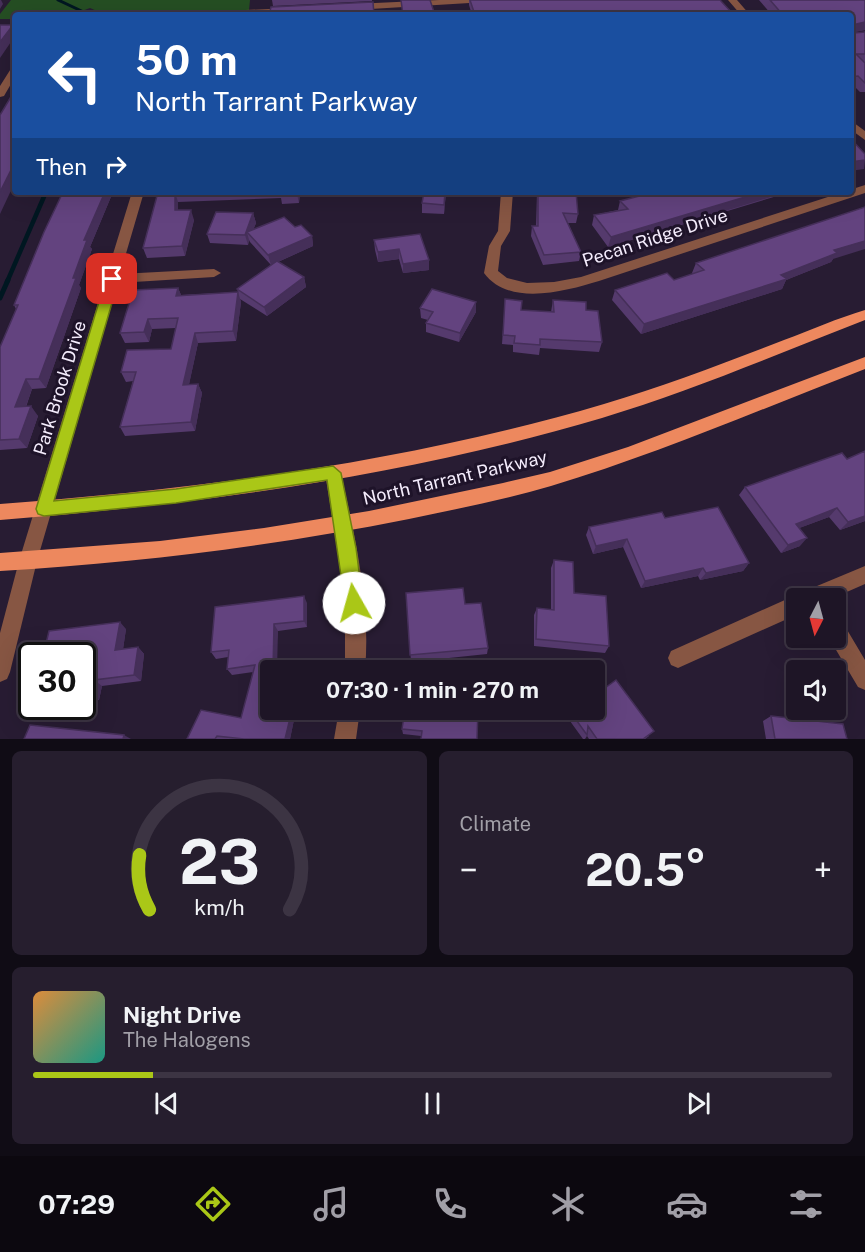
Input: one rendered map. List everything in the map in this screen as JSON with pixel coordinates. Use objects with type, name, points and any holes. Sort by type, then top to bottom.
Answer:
[{"type":"main road","name":"North Tarrant Parkway","points":[[0,512],[176,496],[333,473],[510,435],[623,405],[865,315]]},
{"type":"main road","name":"North Tarrant Parkway","points":[[0,562],[115,556],[259,539],[344,525],[549,479],[633,452],[865,363]]},
{"type":"street","points":[[255,0],[254,12],[300,9]]},
{"type":"street","points":[[347,7],[486,0]]},
{"type":"street","points":[[732,0],[743,12]]},
{"type":"street","points":[[452,2],[453,12]]},
{"type":"street","points":[[0,94],[12,74]]},
{"type":"street","points":[[854,127],[865,137]]},
{"type":"street","name":"Park Brook Drive","points":[[0,672],[28,561],[137,195]]},
{"type":"street","name":"Pecan Ridge Drive","points":[[507,195],[504,231],[495,246],[491,273],[499,280],[515,287],[549,288],[570,284],[846,195]]},
{"type":"street","points":[[112,279],[214,273]]},
{"type":"street","points":[[333,473],[344,525],[356,621],[355,660]]},
{"type":"street","points":[[836,588],[865,575]]},
{"type":"street","points":[[678,658],[786,610]]},
{"type":"street","points":[[846,647],[865,680]]},
{"type":"street","points":[[345,739],[348,720]]},
{"type":"green space","points":[[11,0],[250,0],[249,10],[99,12],[90,8],[79,12],[12,12],[12,19],[0,19],[0,14]]},
{"type":"building","points":[[401,0],[430,0],[434,12],[403,12]]},
{"type":"building","points":[[470,0],[720,0],[731,12],[474,12]]},
{"type":"building","points":[[770,0],[865,0],[865,22],[854,25],[854,12],[780,12]]},
{"type":"building","points":[[373,2],[374,12],[248,12],[270,11],[271,7]]},
{"type":"building","points":[[0,25],[12,25],[12,26],[0,42]]},
{"type":"building","points":[[865,32],[865,54],[856,54],[865,63],[865,83],[858,76],[854,76],[854,33]]},
{"type":"building","points":[[12,95],[12,168],[0,192],[0,115]]},
{"type":"building","points":[[854,142],[865,154],[865,160],[854,161]]},
{"type":"building","points":[[62,195],[104,195],[84,240],[87,240],[73,278],[76,278],[39,379],[26,379],[15,407],[31,406],[19,439],[0,440],[0,347],[18,305],[14,305]]},
{"type":"building","points":[[157,195],[175,195],[175,210],[191,210],[182,246],[143,248]]},
{"type":"building","points":[[423,195],[445,195],[444,205],[422,203]]},
{"type":"building","points":[[538,195],[576,195],[578,214],[563,213],[581,252],[544,255],[532,226],[538,226]]},
{"type":"building","points":[[643,195],[752,195],[611,237],[594,215],[628,209],[620,201]]},
{"type":"building","points":[[865,207],[865,241],[834,250],[837,253],[781,275],[787,279],[644,324],[615,290],[667,273],[674,280],[704,270],[696,263]]},
{"type":"building","points":[[216,212],[253,213],[245,235],[207,234]]},
{"type":"building","points":[[284,217],[295,227],[301,225],[312,236],[268,255],[247,232]]},
{"type":"building","points":[[420,234],[429,260],[403,264],[399,249],[378,252],[374,240]]},
{"type":"building","points":[[277,261],[304,277],[264,307],[237,289]]},
{"type":"building","points":[[178,288],[176,296],[238,292],[233,331],[195,333],[183,385],[198,384],[191,422],[120,427],[136,372],[121,372],[127,350],[171,349],[178,318],[148,319],[144,332],[120,333],[133,290]]},
{"type":"building","points":[[432,289],[476,302],[460,333],[426,323],[433,312],[420,308]]},
{"type":"building","points":[[505,299],[522,301],[521,310],[554,312],[553,300],[586,302],[586,310],[598,311],[602,342],[540,339],[540,345],[514,343],[515,336],[503,335]]},
{"type":"building","points":[[865,451],[865,516],[848,522],[837,508],[796,524],[807,538],[788,545],[745,487],[842,453],[847,459]]},
{"type":"building","points":[[718,507],[749,563],[706,573],[703,568],[645,581],[627,539],[596,546],[589,527],[662,512],[665,518]]},
{"type":"building","points":[[554,560],[573,562],[574,593],[606,596],[609,646],[536,639],[537,608],[554,610]]},
{"type":"building","points":[[463,588],[465,604],[481,603],[488,648],[410,655],[406,593]]},
{"type":"building","points":[[304,596],[304,621],[274,624],[273,660],[260,660],[260,720],[290,720],[285,739],[244,739],[217,736],[215,739],[187,739],[201,710],[241,718],[255,665],[227,669],[229,650],[211,652],[215,607]]},
{"type":"building","points":[[120,622],[115,650],[138,647],[134,675],[96,680],[96,642],[46,642],[49,631]]},
{"type":"building","points":[[616,680],[654,731],[643,739],[597,739],[588,726],[587,735],[576,720],[605,720],[605,688]]},
{"type":"building","points":[[771,716],[786,718],[786,720],[843,724],[847,739],[775,739]]},
{"type":"building","points":[[403,720],[478,720],[477,739],[421,739],[422,731],[402,729]]},
{"type":"building","points":[[30,725],[124,735],[123,739],[24,739]]},
{"type":"waterway","points":[[58,0],[84,12]]},
{"type":"waterway","points":[[7,282],[45,195]]},
{"type":"waterway","points":[[0,298],[8,280]]},
{"type":"route","points":[[112,279],[44,509],[242,488],[333,473],[344,525],[354,603]]}]
